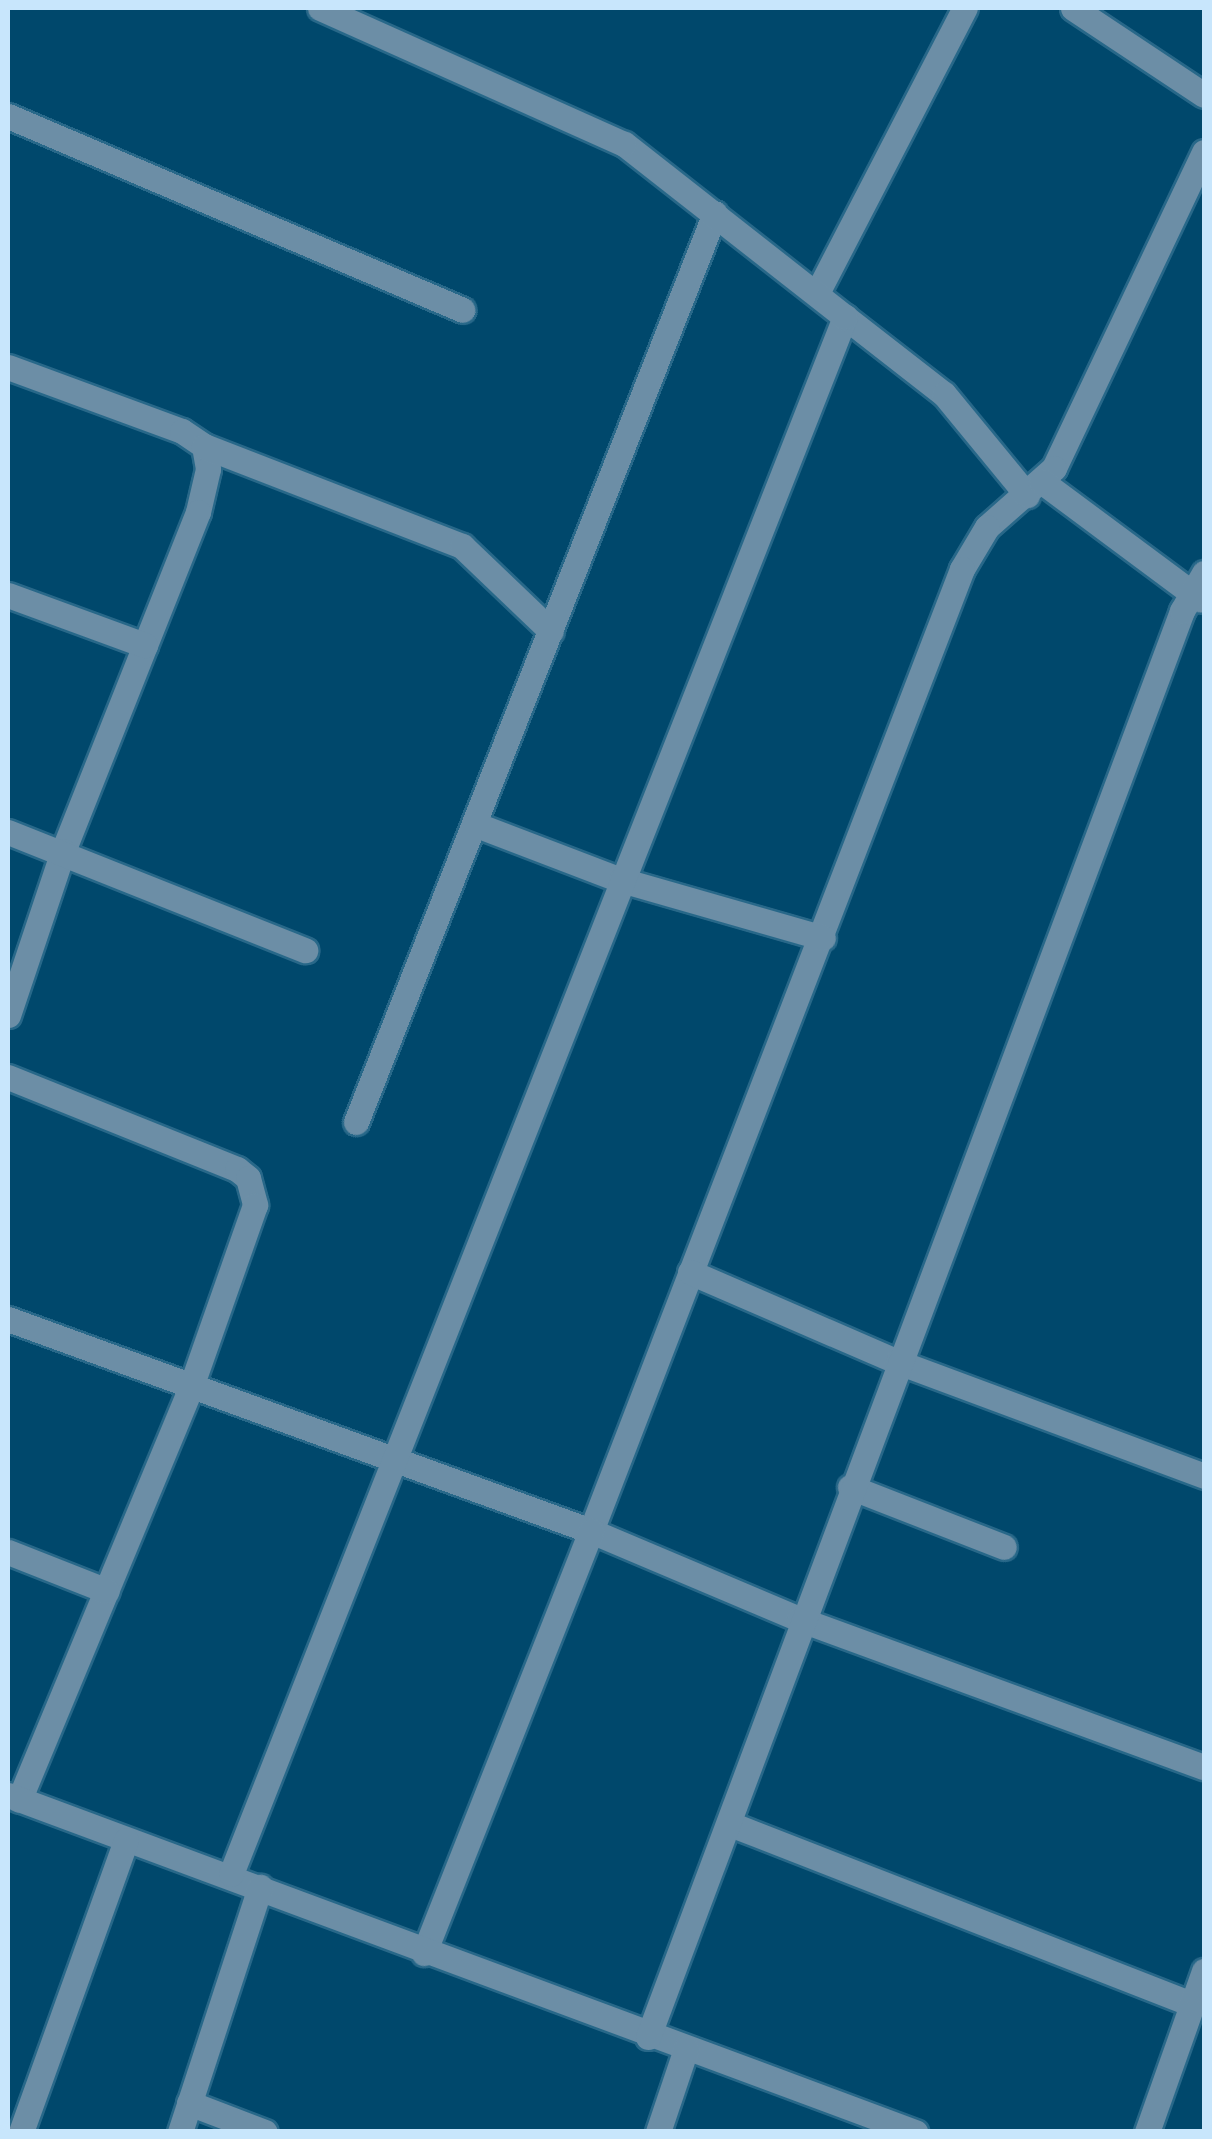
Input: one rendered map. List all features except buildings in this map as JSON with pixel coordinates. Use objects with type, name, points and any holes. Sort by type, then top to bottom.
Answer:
[{"type":"street","points":[[320,8],[580,120],[624,144],[944,394],[1034,488],[1200,589],[799,1619],[730,1824],[648,2037]]},
{"type":"street","points":[[817,292],[966,8]]},
{"type":"street","points":[[1073,8],[1204,95]]},
{"type":"street","points":[[8,116],[462,310]]},
{"type":"street","points":[[424,1953],[822,938],[962,568],[987,528],[1034,488],[1074,430],[1204,152]]},
{"type":"street","points":[[356,1122],[714,213]]},
{"type":"street","points":[[232,1874],[388,1462],[845,317]]},
{"type":"street","points":[[8,368],[182,431],[204,446],[462,546],[503,593],[551,631]]},
{"type":"street","points":[[8,1015],[63,851],[198,512],[208,469],[204,446]]},
{"type":"street","points":[[8,595],[145,645]]},
{"type":"street","points":[[474,824],[621,880],[822,938]]},
{"type":"street","points":[[8,832],[305,950]]},
{"type":"street","points":[[8,1078],[248,1178],[255,1206],[191,1388],[107,1591],[13,1798],[232,1874],[424,1953],[915,2132]]},
{"type":"street","points":[[690,1272],[898,1362],[1204,1476]]},
{"type":"street","points":[[8,1319],[388,1462],[591,1531],[799,1619],[1204,1767]]},
{"type":"street","points":[[850,1486],[1004,1547]]},
{"type":"street","points":[[8,1552],[107,1591]]},
{"type":"street","points":[[730,1824],[1191,2004]]},
{"type":"street","points":[[21,2132],[126,1840]]},
{"type":"street","points":[[180,2132],[260,1887]]},
{"type":"street","points":[[1147,2132],[1204,1970]]},
{"type":"street","points":[[658,2132],[686,2049]]},
{"type":"street","points":[[188,2103],[265,2132]]}]
